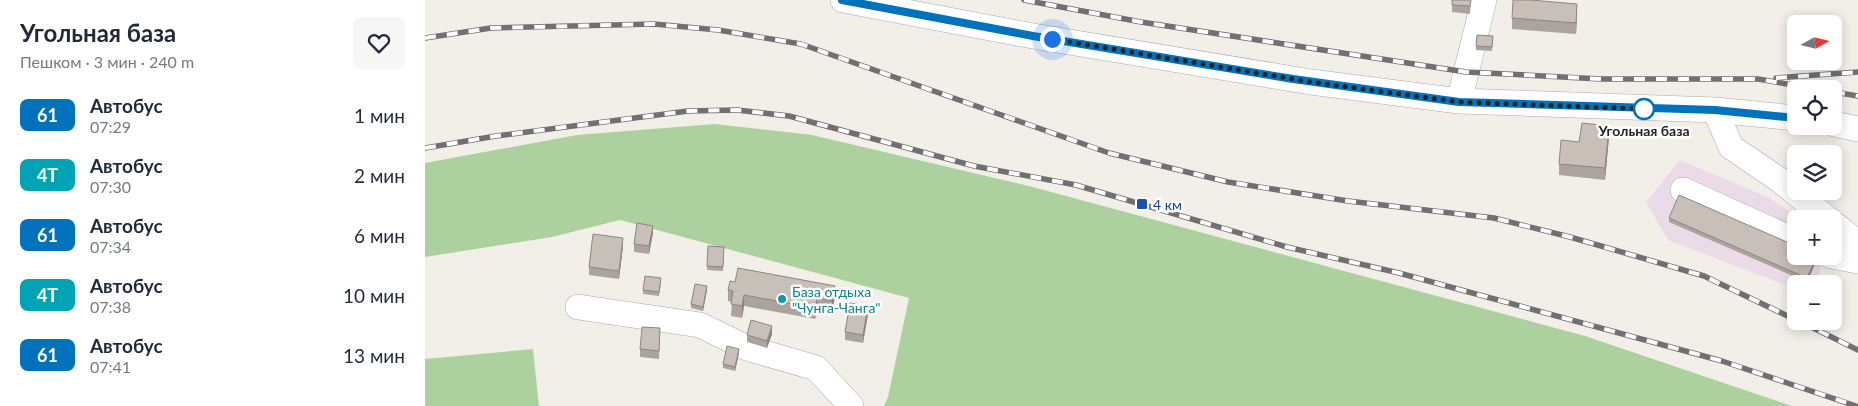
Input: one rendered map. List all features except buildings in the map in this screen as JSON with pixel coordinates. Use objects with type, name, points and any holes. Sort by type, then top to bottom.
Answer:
[{"type":"street","points":[[843,0],[1033,36],[1263,74],[1459,102],[1715,110],[1787,117]]},
{"type":"street","points":[[1459,102],[1484,0]]},
{"type":"street","points":[[1715,110],[1731,148],[1781,181],[1817,210]]},
{"type":"street","points":[[1842,126],[1858,129]]},
{"type":"street","points":[[1683,190],[1787,237]]},
{"type":"street","points":[[1842,230],[1858,243]]},
{"type":"street","points":[[1842,258],[1858,261]]},
{"type":"street","points":[[578,307],[700,325],[747,348],[816,368],[851,406]]},
{"type":"shaded area","points":[[1680,160],[1770,198],[1787,210],[1787,265],[1821,265],[1819,275],[1787,275],[1787,286],[1668,240],[1646,202]]},
{"type":"green space","points":[[715,124],[812,135],[1029,186],[1585,336],[1792,406],[884,406],[888,397],[909,298],[620,220],[552,237],[425,257],[425,163],[577,135]]},
{"type":"green space","points":[[533,349],[539,406],[425,406],[425,359]]},
{"type":"railway","points":[[1024,0],[1141,22],[1466,72],[1601,79],[1758,79],[1787,84]]},
{"type":"railway","points":[[425,38],[491,28],[654,24],[718,30],[801,44],[1109,153],[1228,182],[1348,201],[1494,218],[1570,237],[1704,276],[1787,316]]},
{"type":"railway","points":[[1776,78],[1858,72]]},
{"type":"railway","points":[[1842,93],[1858,96]]},
{"type":"railway","points":[[425,148],[496,136],[688,111],[737,110],[789,116],[974,166],[1076,185],[1287,247],[1399,273],[1722,361],[1856,406]]},
{"type":"railway","points":[[1817,330],[1858,350]]},
{"type":"bus line","name":"61","points":[[842,0],[1033,36],[1311,82],[1459,102],[1715,110],[1787,117]]},
{"type":"place","name":"Угольная база","points":[[1644,109]]},
{"type":"place","name":"4 км","points":[[1142,204]]},
{"type":"place","name":"База отдыха \"Чунга-Чанга\"","points":[[782,299]]},
{"type":"route","points":[[1052,39],[1311,82],[1459,102],[1644,109]]}]
